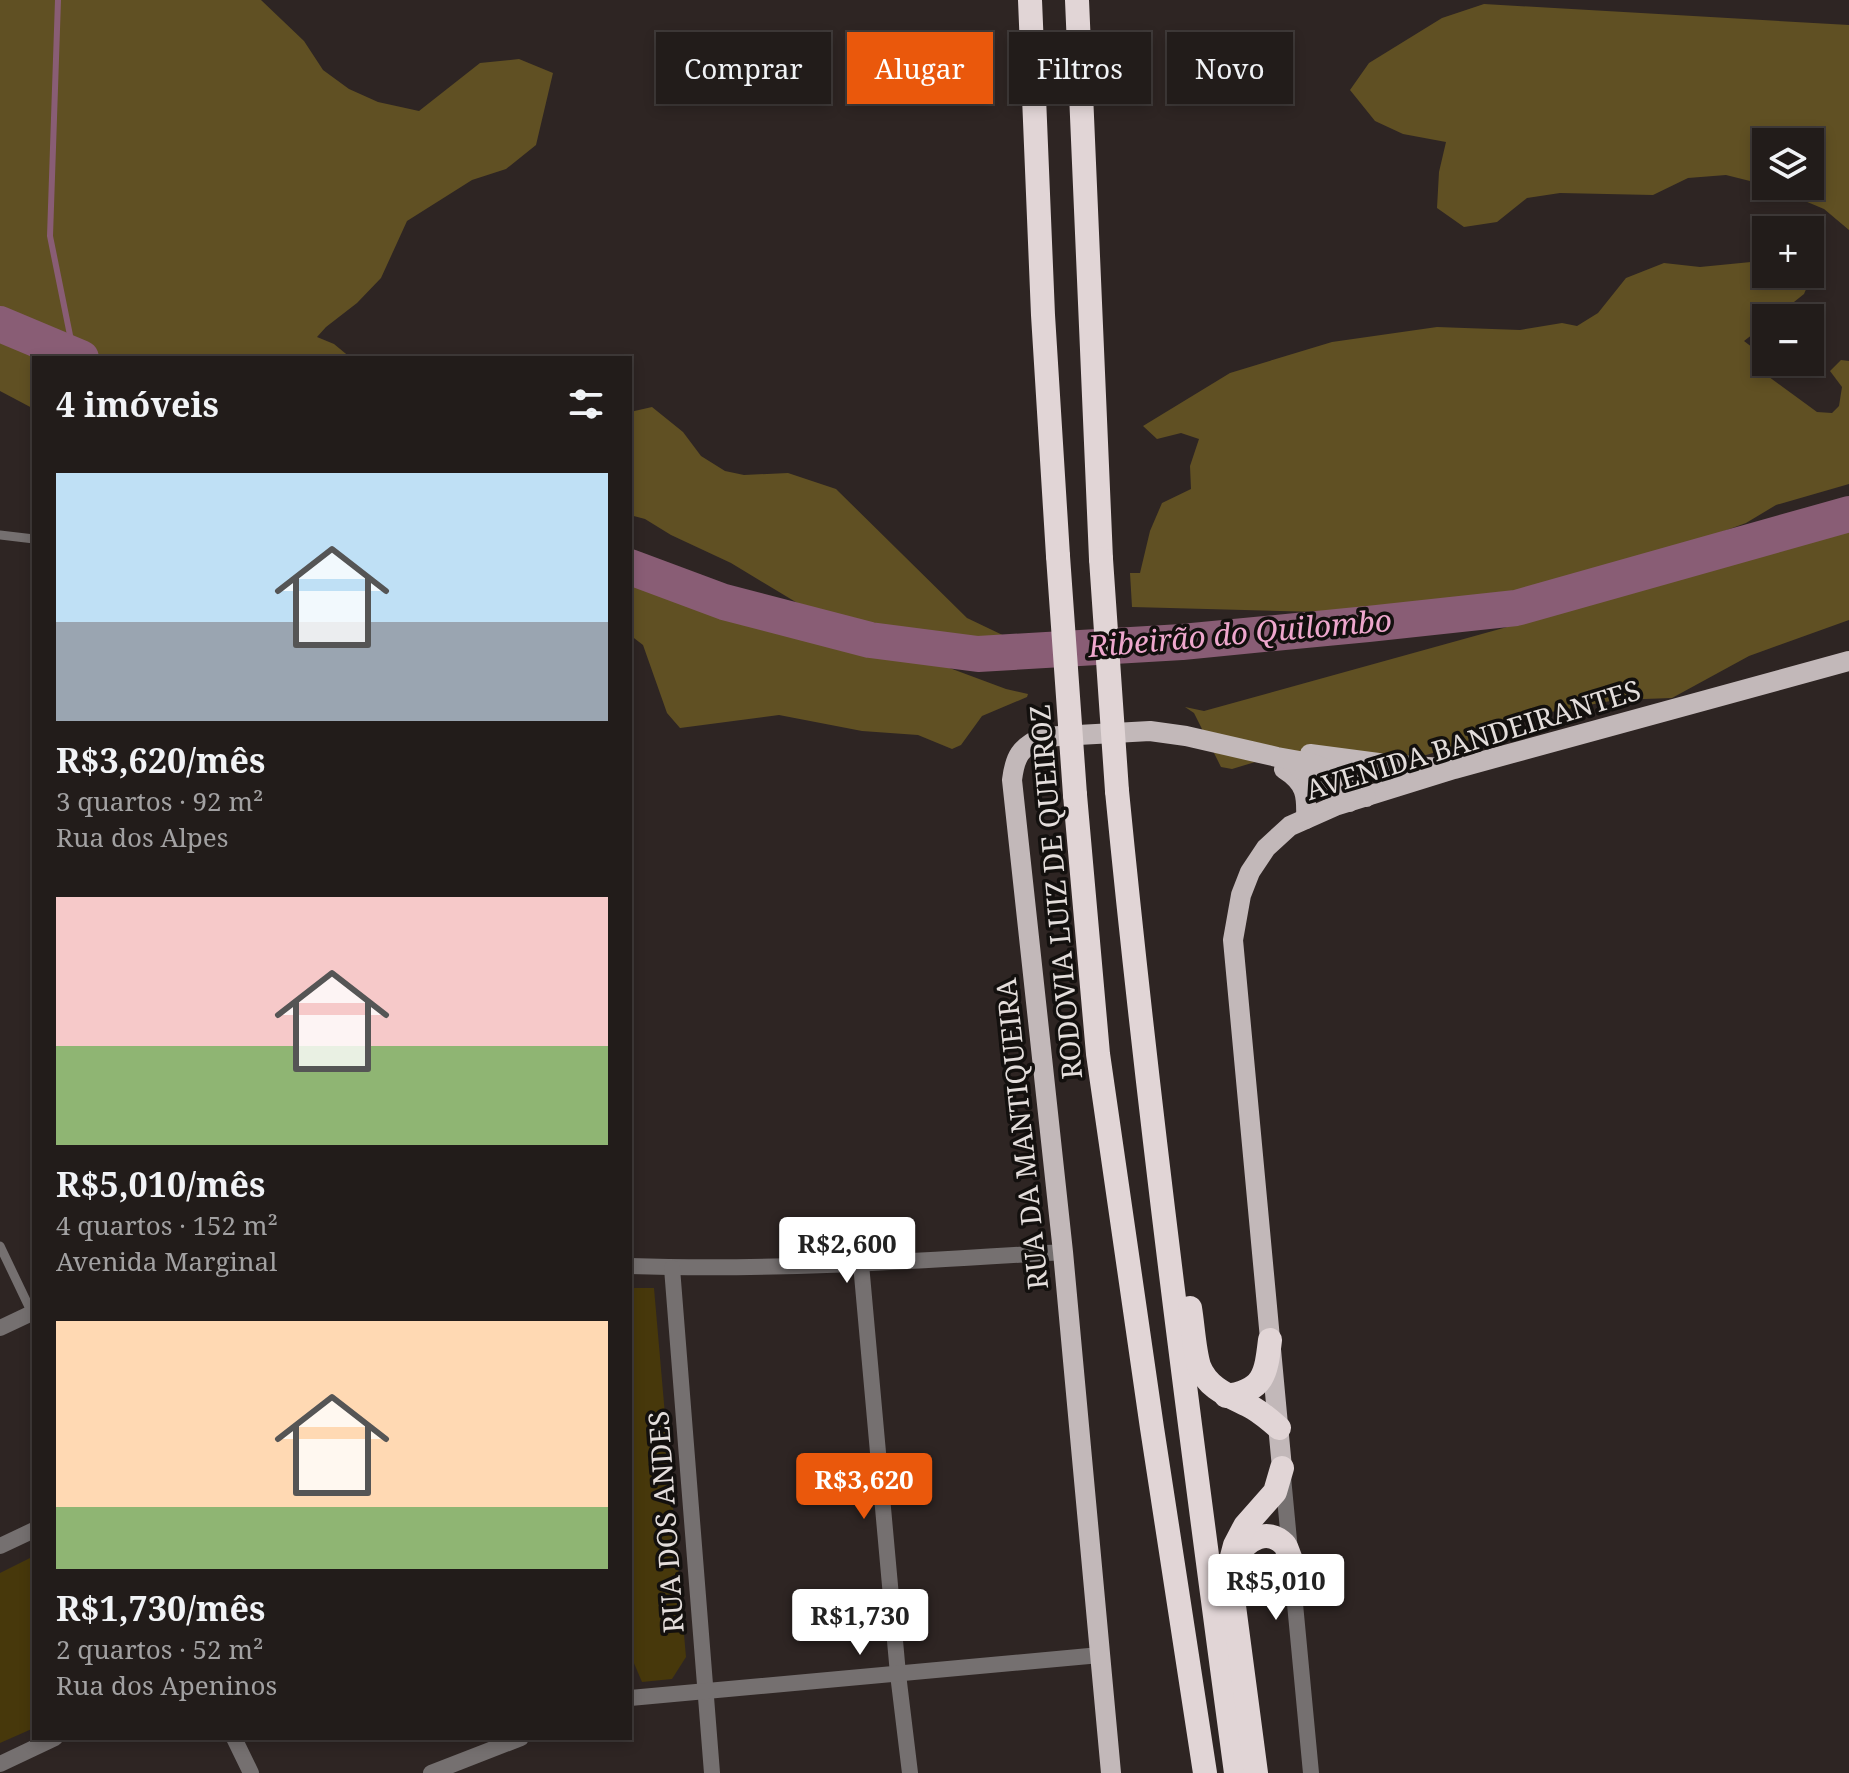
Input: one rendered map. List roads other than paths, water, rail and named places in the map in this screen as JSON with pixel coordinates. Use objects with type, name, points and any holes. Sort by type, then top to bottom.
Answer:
[{"type":"highway","name":"RODOVIA LUIZ DE QUEIROZ","points":[[1030,0],[1043,315],[1058,556],[1098,1054],[1205,1773]]},
{"type":"highway","points":[[1077,0],[1101,559],[1117,791],[1176,1322],[1236,1773]]},
{"type":"highway","points":[[1140,1019],[1168,1154],[1199,1367],[1210,1383],[1226,1396],[1252,1407],[1279,1428]]},
{"type":"highway","points":[[1226,1396],[1244,1394],[1255,1387],[1267,1362],[1270,1340]]},
{"type":"highway","points":[[1256,1773],[1229,1568],[1235,1545],[1245,1526],[1275,1492],[1282,1468]]},
{"type":"highway","points":[[1229,1568],[1243,1546],[1255,1537],[1270,1537],[1283,1543],[1290,1557]]},
{"type":"main road","name":"AVENIDA BANDEIRANTES","points":[[1282,1468],[1233,940],[1241,895],[1250,872],[1266,848],[1290,826],[1357,799],[1454,769],[1849,661]]},
{"type":"main road","name":"RUA DA MANTIQUEIRA","points":[[1111,1773],[1063,1252],[1012,780],[1015,760],[1027,745],[1042,737],[1150,731],[1311,763],[1331,770],[1350,782],[1357,799]]},
{"type":"main road","points":[[1306,819],[1304,787],[1282,768],[1276,757],[1292,752],[1454,769]]},
{"type":"street","points":[[632,1266],[861,1264],[1063,1252]]},
{"type":"street","points":[[861,1264],[898,1674],[910,1773]]},
{"type":"street","name":"RUA DOS ANDES","points":[[672,1268],[712,1773]]},
{"type":"street","points":[[0,1328],[32,1314]]},
{"type":"street","points":[[1282,1468],[1311,1773]]},
{"type":"street","points":[[0,1546],[32,1531]]},
{"type":"street","points":[[632,1695],[1100,1655]]},
{"type":"street","points":[[0,1764],[51,1740]]},
{"type":"street","points":[[235,1740],[251,1773]]},
{"type":"street","points":[[431,1773],[516,1740]]},
{"type":"lane","points":[[0,535],[32,539]]},
{"type":"lane","points":[[0,1246],[32,1312]]},
{"type":"waterway","points":[[58,0],[50,236],[74,355]]},
{"type":"waterway","name":"Ribeirão do Quilombo","points":[[0,324],[76,356]]},
{"type":"waterway","name":"Ribeirão do Quilombo","points":[[632,568],[724,602],[870,640],[978,654],[1182,642],[1516,608],[1849,514]]}]
